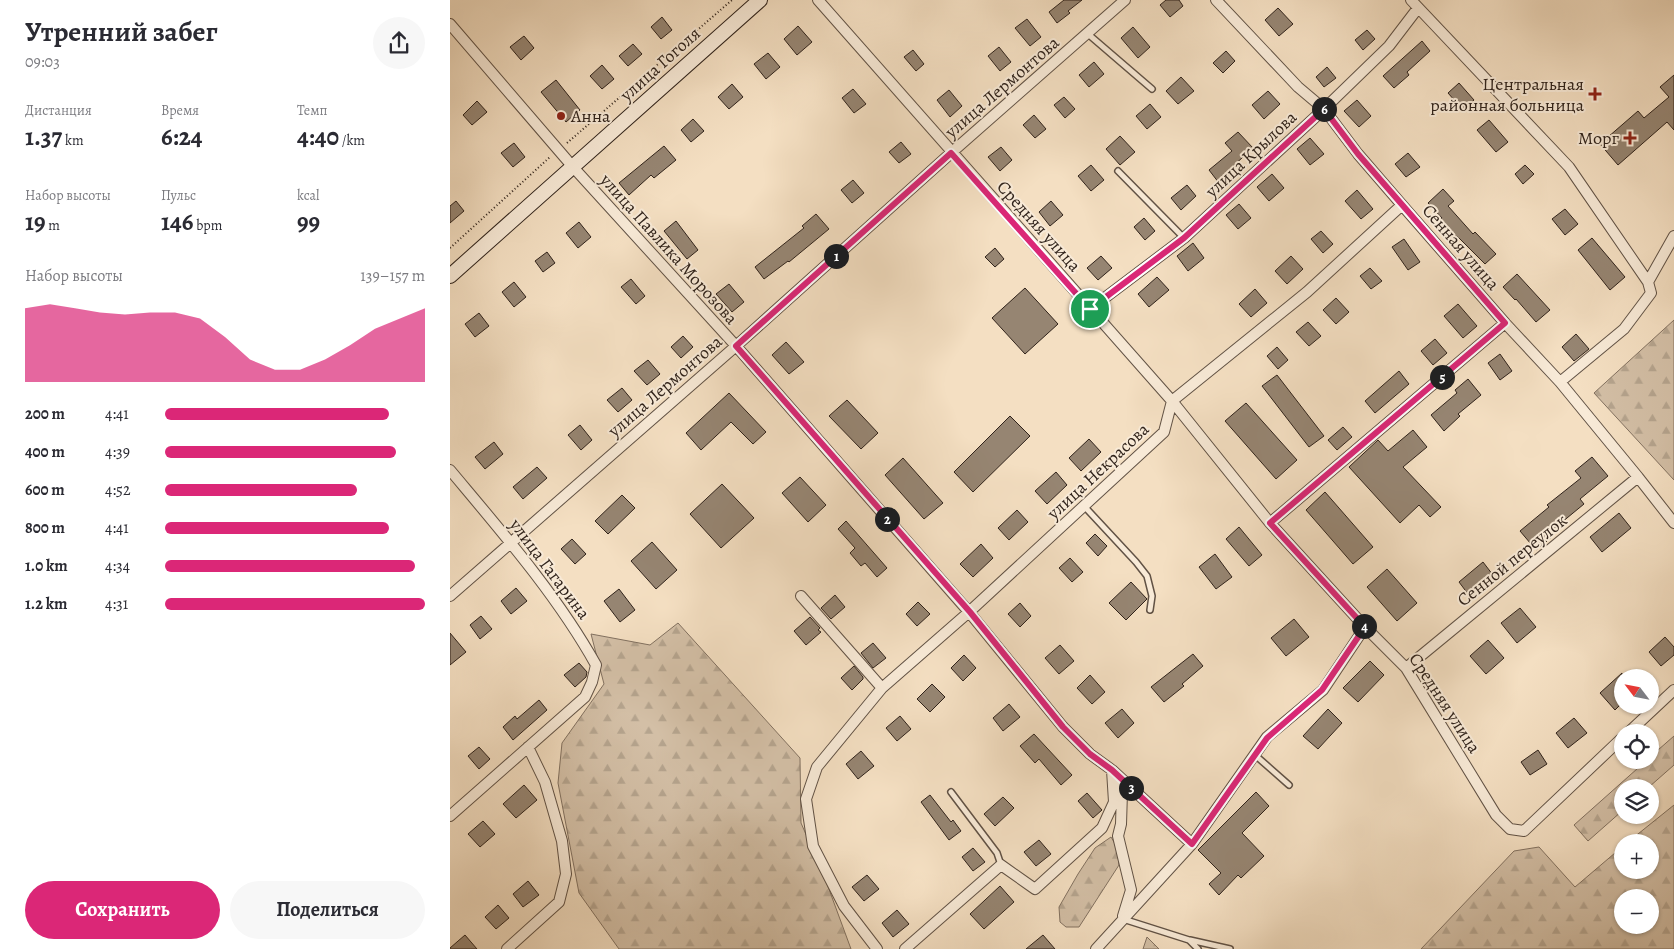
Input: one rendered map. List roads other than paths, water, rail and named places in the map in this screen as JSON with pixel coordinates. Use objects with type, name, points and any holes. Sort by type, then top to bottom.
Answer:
[{"type":"street","name":"улица Гоголя","points":[[450,276],[760,0]]},
{"type":"street","name":"Средняя улица","points":[[818,0],[951,153],[1172,401],[1270,523],[1365,627],[1406,668],[1496,815],[1510,829],[1524,831],[1614,746]]},
{"type":"street","name":"улица Лермонтова","points":[[450,596],[736,346],[1125,0]]},
{"type":"street","name":"Сенная улица","points":[[1216,0],[1298,87],[1324,109],[1358,154],[1402,205],[1505,323],[1560,382],[1674,523]]},
{"type":"street","name":"улица Крылова","points":[[1090,309],[1184,238],[1324,109],[1389,46],[1415,4],[1569,167],[1648,282]]},
{"type":"street","name":"улица Павлика Морозова","points":[[450,24],[573,167],[736,346],[970,612],[1063,727],[1090,754],[1112,770],[1192,844]]},
{"type":"street","points":[[1172,401],[1307,292],[1402,205]]},
{"type":"street","points":[[1560,382],[1624,329],[1651,293],[1648,282],[1674,236]]},
{"type":"street","points":[[1270,523],[1505,323]]},
{"type":"street","name":"улица Некрасова","points":[[877,949],[844,906],[813,846],[806,799],[817,767],[882,688],[970,612],[1164,432],[1172,401]]},
{"type":"street","name":"улица Гагарина","points":[[450,470],[510,542],[580,635],[596,665],[592,682],[585,697],[528,747]]},
{"type":"street","name":"Сенной переулок","points":[[1406,668],[1638,477]]},
{"type":"street","points":[[801,596],[882,688]]},
{"type":"street","points":[[1096,949],[1192,844],[1267,738],[1322,690],[1365,627]]},
{"type":"street","points":[[1637,724],[1674,690]]},
{"type":"street","points":[[450,816],[528,747],[545,782],[562,841],[566,874],[559,902],[507,949]]},
{"type":"street","points":[[905,949],[1001,866],[1035,889],[1102,828],[1114,802],[1112,770]]},
{"type":"street","points":[[1112,770],[1122,792],[1121,824],[1118,836],[1131,890],[1123,919]]},
{"type":"lane","points":[[1088,34],[1152,89]]},
{"type":"lane","points":[[1118,171],[1184,238]]},
{"type":"lane","points":[[1084,506],[1147,576],[1152,596],[1150,610]]},
{"type":"lane","points":[[1255,755],[1289,785]]},
{"type":"lane","points":[[951,792],[997,853],[1001,866]]},
{"type":"lane","points":[[1123,919],[1189,940],[1230,949]]},
{"type":"lane","points":[[1189,940],[1198,949]]},
{"type":"place","name":"Центральная районная больница","points":[[1595,94]]},
{"type":"place","name":"Анна","points":[[561,116]]},
{"type":"place","name":"Морг","points":[[1630,138]]}]
